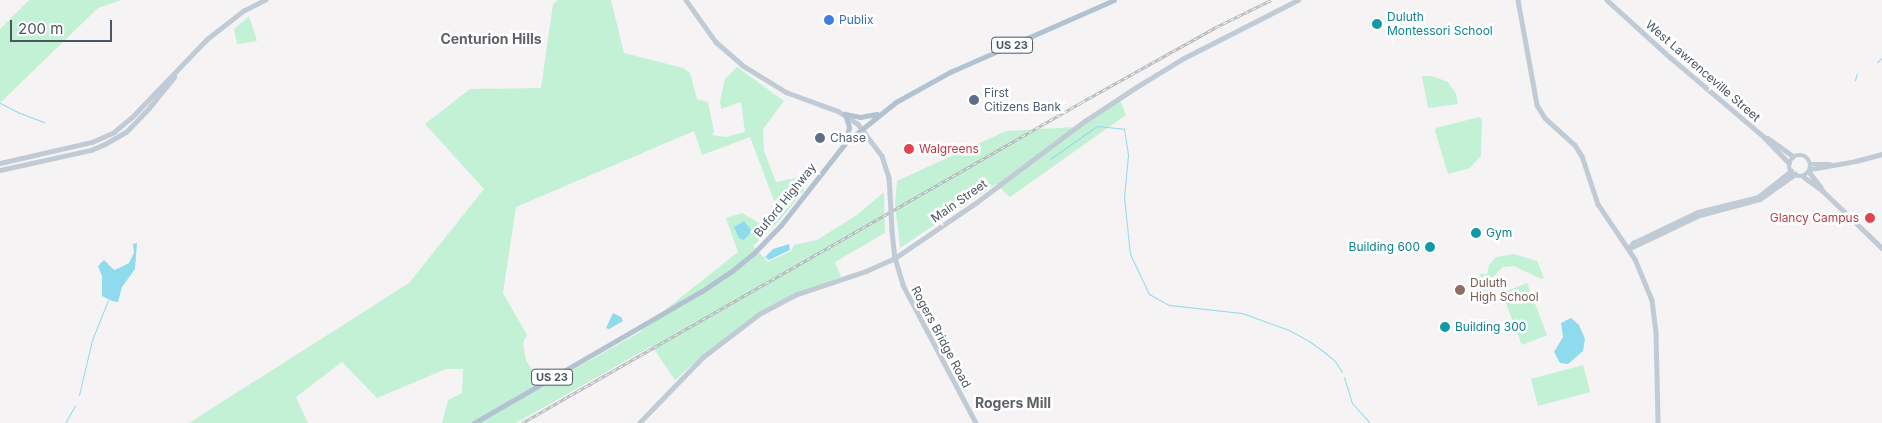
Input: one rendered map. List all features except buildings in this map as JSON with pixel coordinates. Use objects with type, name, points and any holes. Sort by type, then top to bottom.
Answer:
[{"type":"main road","name":"Buford Highway","points":[[474,423],[702,291],[733,270],[753,254],[781,225],[846,142],[902,98],[950,72],[1114,0]]},
{"type":"main road","points":[[846,142],[849,127],[844,114],[868,117],[882,112]]},
{"type":"street","points":[[0,163],[92,142],[114,132],[207,40],[231,20],[265,0]]},
{"type":"street","name":"Rogers Bridge Road","points":[[686,0],[706,30],[733,58],[754,74],[786,92],[844,114],[862,128],[882,156],[889,178],[895,258],[903,284],[920,320],[976,423]]},
{"type":"street","name":"Main Street","points":[[640,423],[703,357],[759,314],[795,295],[866,271],[895,258],[1135,88],[1211,43],[1298,0]]},
{"type":"street","points":[[1518,0],[1537,105],[1545,118],[1575,145],[1582,156],[1598,204],[1640,269],[1652,300],[1656,339],[1657,421]]},
{"type":"street","name":"West Lawrenceville Street","points":[[1607,0],[1764,137],[1789,162]]},
{"type":"street","points":[[0,170],[90,150],[126,132],[144,114],[189,59]]},
{"type":"street","name":"West Lawrenceville Street","points":[[1764,137],[1794,156]]},
{"type":"street","points":[[1804,177],[1810,168],[1842,164],[1882,154]]},
{"type":"street","points":[[1823,191],[1803,156],[1794,156],[1789,162],[1793,172],[1804,177],[1823,191],[1882,248]]},
{"type":"street","points":[[1628,249],[1632,244],[1698,212],[1758,197],[1793,172]]},
{"type":"green space","points":[[29,0],[121,0],[98,8],[0,103],[0,29]]},
{"type":"green space","points":[[558,0],[611,0],[624,53],[683,68],[690,73],[697,99],[708,102],[714,132],[712,135],[726,137],[745,132],[741,102],[721,109],[720,101],[725,79],[737,67],[784,101],[763,129],[764,151],[776,182],[800,177],[804,191],[778,222],[753,246],[768,262],[791,251],[794,245],[817,240],[857,215],[884,192],[885,233],[835,262],[841,277],[770,306],[705,353],[675,380],[652,346],[516,423],[442,423],[448,400],[462,393],[463,369],[446,369],[377,398],[342,362],[296,397],[308,423],[189,423],[409,283],[484,189],[425,124],[470,89],[541,88],[553,4]],"holes":[[[694,131],[702,155],[750,137],[775,203],[761,224],[742,213],[726,218],[738,252],[641,329],[642,331],[542,387],[526,360],[523,343],[527,335],[503,293],[516,207]]]},
{"type":"green space","points":[[249,16],[257,41],[237,44],[234,29]]},
{"type":"green space","points":[[1422,76],[1432,76],[1448,82],[1456,94],[1458,104],[1428,108]]},
{"type":"green space","points":[[1120,100],[1126,115],[1010,197],[996,184],[900,248],[895,204],[897,181],[1006,131],[1075,127]]},
{"type":"green space","points":[[1479,117],[1482,120],[1481,156],[1470,168],[1448,174],[1435,131],[1436,128]]},
{"type":"green space","points":[[1514,254],[1537,261],[1544,278],[1541,279],[1514,266],[1503,267],[1494,276],[1490,298],[1483,295],[1480,274],[1487,274],[1489,265],[1496,257]]},
{"type":"green space","points":[[1527,283],[1547,335],[1522,345],[1502,293]]},
{"type":"green space","points":[[1583,365],[1590,392],[1538,406],[1531,379]]},
{"type":"water","points":[[744,221],[752,231],[744,240],[739,238],[734,227]]},
{"type":"water","points":[[137,243],[135,269],[122,287],[118,302],[102,296],[102,276],[98,266],[104,260],[114,270],[129,263],[134,253],[133,244]]},
{"type":"water","points":[[789,244],[790,250],[769,260],[765,257],[773,249]]},
{"type":"water","points":[[613,313],[621,317],[623,321],[609,329],[606,328]]},
{"type":"water","points":[[1571,318],[1579,325],[1585,339],[1583,351],[1568,364],[1560,363],[1554,352],[1563,337],[1561,323]]},
{"type":"waterway","points":[[1877,62],[1882,58]]},
{"type":"waterway","points":[[1855,80],[1857,73]]},
{"type":"waterway","points":[[0,103],[44,122]]},
{"type":"waterway","points":[[1050,159],[1097,126],[1124,129],[1128,155],[1124,197],[1130,254],[1149,294],[1169,305],[1242,313],[1289,330],[1324,352],[1335,361],[1342,372]]},
{"type":"waterway","points":[[79,395],[92,340],[108,300]]},
{"type":"waterway","points":[[1344,377],[1352,403],[1370,423]]},
{"type":"waterway","points":[[65,423],[75,406]]},
{"type":"railway","points":[[522,423],[1082,102],[1216,27],[1271,0]]},
{"type":"place","name":"Publix","points":[[829,20]]},
{"type":"place","name":"Duluth Montessori School","points":[[1377,24]]},
{"type":"place","name":"First Citizens Bank","points":[[974,100]]},
{"type":"place","name":"Chase","points":[[820,138]]},
{"type":"place","name":"Walgreens","points":[[909,149]]},
{"type":"place","name":"Glancy Campus","points":[[1870,218]]},
{"type":"place","name":"Gym","points":[[1476,233]]},
{"type":"place","name":"Building 600","points":[[1430,247]]},
{"type":"place","name":"Duluth High School","points":[[1460,290]]},
{"type":"place","name":"Building 300","points":[[1445,327]]},
{"type":"district","name":"Centurion Hills","points":[[491,39]]},
{"type":"district","name":"Rogers Mill","points":[[1013,403]]}]
